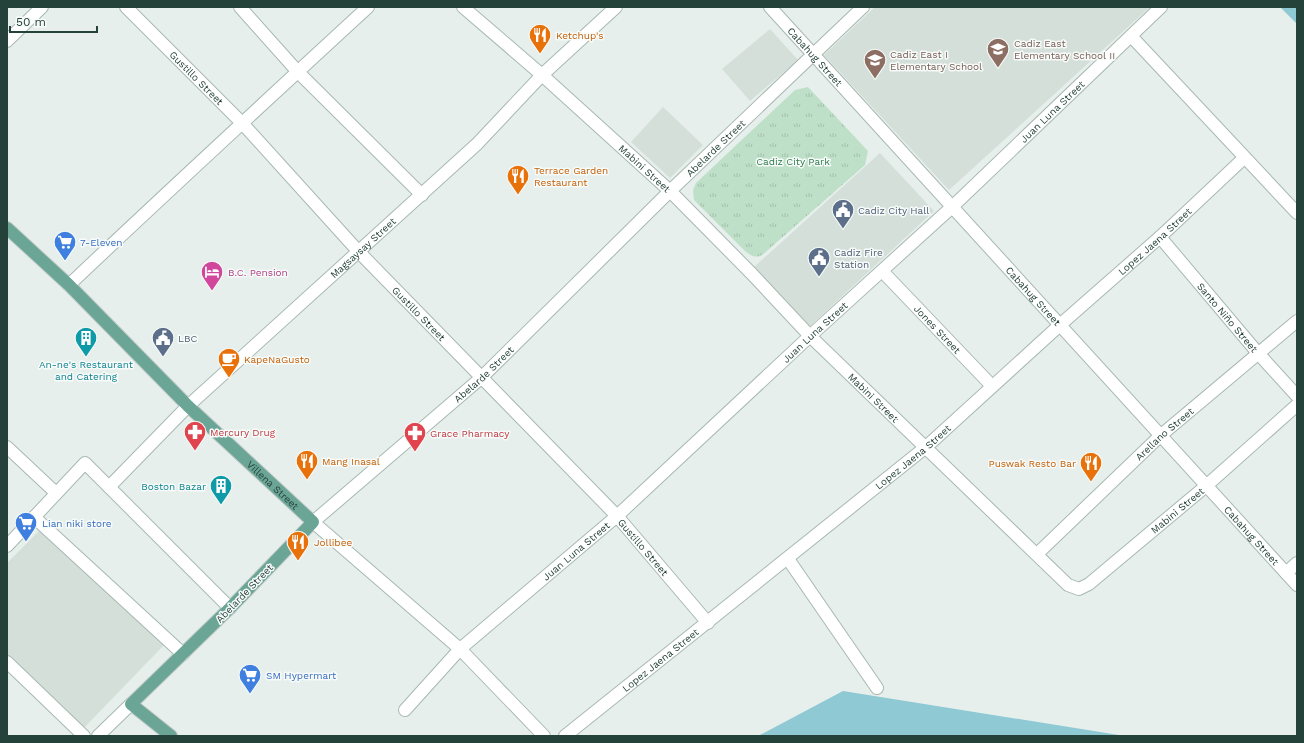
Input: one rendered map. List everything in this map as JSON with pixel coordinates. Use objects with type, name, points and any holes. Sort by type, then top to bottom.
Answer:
[{"type":"main road","name":"Villena Street","points":[[7,228],[69,285],[188,406],[313,522]]},
{"type":"main road","name":"Abelarde Street","points":[[131,704],[230,608],[313,522]]},
{"type":"main road","points":[[131,704],[170,736]]},
{"type":"street","points":[[7,41],[42,7]]},
{"type":"street","name":"Gustillo Street","points":[[126,7],[243,124],[358,252],[617,516],[708,623]]},
{"type":"street","points":[[240,7],[298,72],[422,196]]},
{"type":"street","points":[[69,285],[186,174],[243,124],[368,7]]},
{"type":"street","name":"Mabini Street","points":[[463,7],[542,75],[670,191],[752,274],[810,336],[1068,585],[1079,589],[1089,584],[1206,486],[1297,406]]},
{"type":"street","name":"Magsaysay Street","points":[[109,487],[188,406],[422,196],[477,144],[542,75],[616,7]]},
{"type":"street","name":"Cabahug Street","points":[[770,7],[1061,324],[1160,436],[1297,585]]},
{"type":"street","name":"Abelarde Street","points":[[313,522],[481,378],[670,191],[863,7]]},
{"type":"street","name":"Juan Luna Street","points":[[405,710],[460,649],[617,516],[810,336],[952,207],[1161,7]]},
{"type":"street","points":[[1131,36],[1297,213]]},
{"type":"street","name":"Lopez Jaena Street","points":[[565,736],[926,447],[1061,324],[1160,237],[1244,158]]},
{"type":"street","name":"Santo Niño Street","points":[[1160,237],[1257,352],[1297,396]]},
{"type":"street","name":"Jones Street","points":[[882,272],[992,386]]},
{"type":"street","name":"Arellano Street","points":[[1037,554],[1160,436],[1257,352],[1297,321]]},
{"type":"street","points":[[7,447],[56,494]]},
{"type":"street","points":[[7,546],[85,463],[230,608]]},
{"type":"street","points":[[34,517],[183,654]]},
{"type":"street","name":"Villena Street","points":[[313,522],[460,649],[544,736]]},
{"type":"street","points":[[788,559],[877,688]]},
{"type":"street","points":[[1286,573],[1297,563]]},
{"type":"street","points":[[7,662],[84,736]]},
{"type":"street","name":"Abelarde Street","points":[[98,736],[131,704]]},
{"type":"shaded area","name":"Cadiz East Elementary School II","points":[[875,7],[1150,7],[949,190],[824,55]]},
{"type":"shaded area","points":[[770,29],[798,60],[750,101],[722,69]]},
{"type":"shaded area","points":[[663,107],[703,145],[670,178],[631,142]]},
{"type":"shaded area","points":[[880,153],[934,211],[809,327],[753,268]]},
{"type":"shaded area","points":[[41,529],[164,645],[82,730],[7,658],[7,563]]},
{"type":"green space","name":"Cadiz City Park","points":[[808,87],[868,151],[865,165],[766,252],[760,256],[753,256],[746,252],[694,200],[693,190],[696,183],[795,90]]},
{"type":"water","points":[[1280,7],[1297,7],[1297,24]]},
{"type":"water","points":[[843,691],[1125,736],[758,736]]},
{"type":"place","name":"Ketchup's","points":[[540,54]]},
{"type":"place","name":"Cadiz East Elementary School II","points":[[998,68]]},
{"type":"place","name":"Cadiz East I Elementary School","points":[[875,80]]},
{"type":"place","name":"Terrace Garden Restaurant","points":[[518,196]]},
{"type":"place","name":"Cadiz City Hall","points":[[843,230]]},
{"type":"place","name":"7-Eleven","points":[[65,262]]},
{"type":"place","name":"Cadiz Fire Station","points":[[819,278]]},
{"type":"place","name":"B.C. Pension","points":[[212,292]]},
{"type":"place","name":"An-ne's Restaurant and Catering","points":[[86,358]]},
{"type":"place","name":"LBC","points":[[163,358]]},
{"type":"place","name":"KapeNaGusto","points":[[229,378]]},
{"type":"place","name":"Mercury Drug","points":[[195,452]]},
{"type":"place","name":"Grace Pharmacy","points":[[415,452]]},
{"type":"place","name":"Mang Inasal","points":[[307,480]]},
{"type":"place","name":"Puswak Resto Bar","points":[[1091,482]]},
{"type":"place","name":"Boston Bazar","points":[[221,506]]},
{"type":"place","name":"Lian niki store","points":[[26,542]]},
{"type":"place","name":"Jollibee","points":[[298,562]]},
{"type":"place","name":"SM Hypermart","points":[[250,694]]}]
